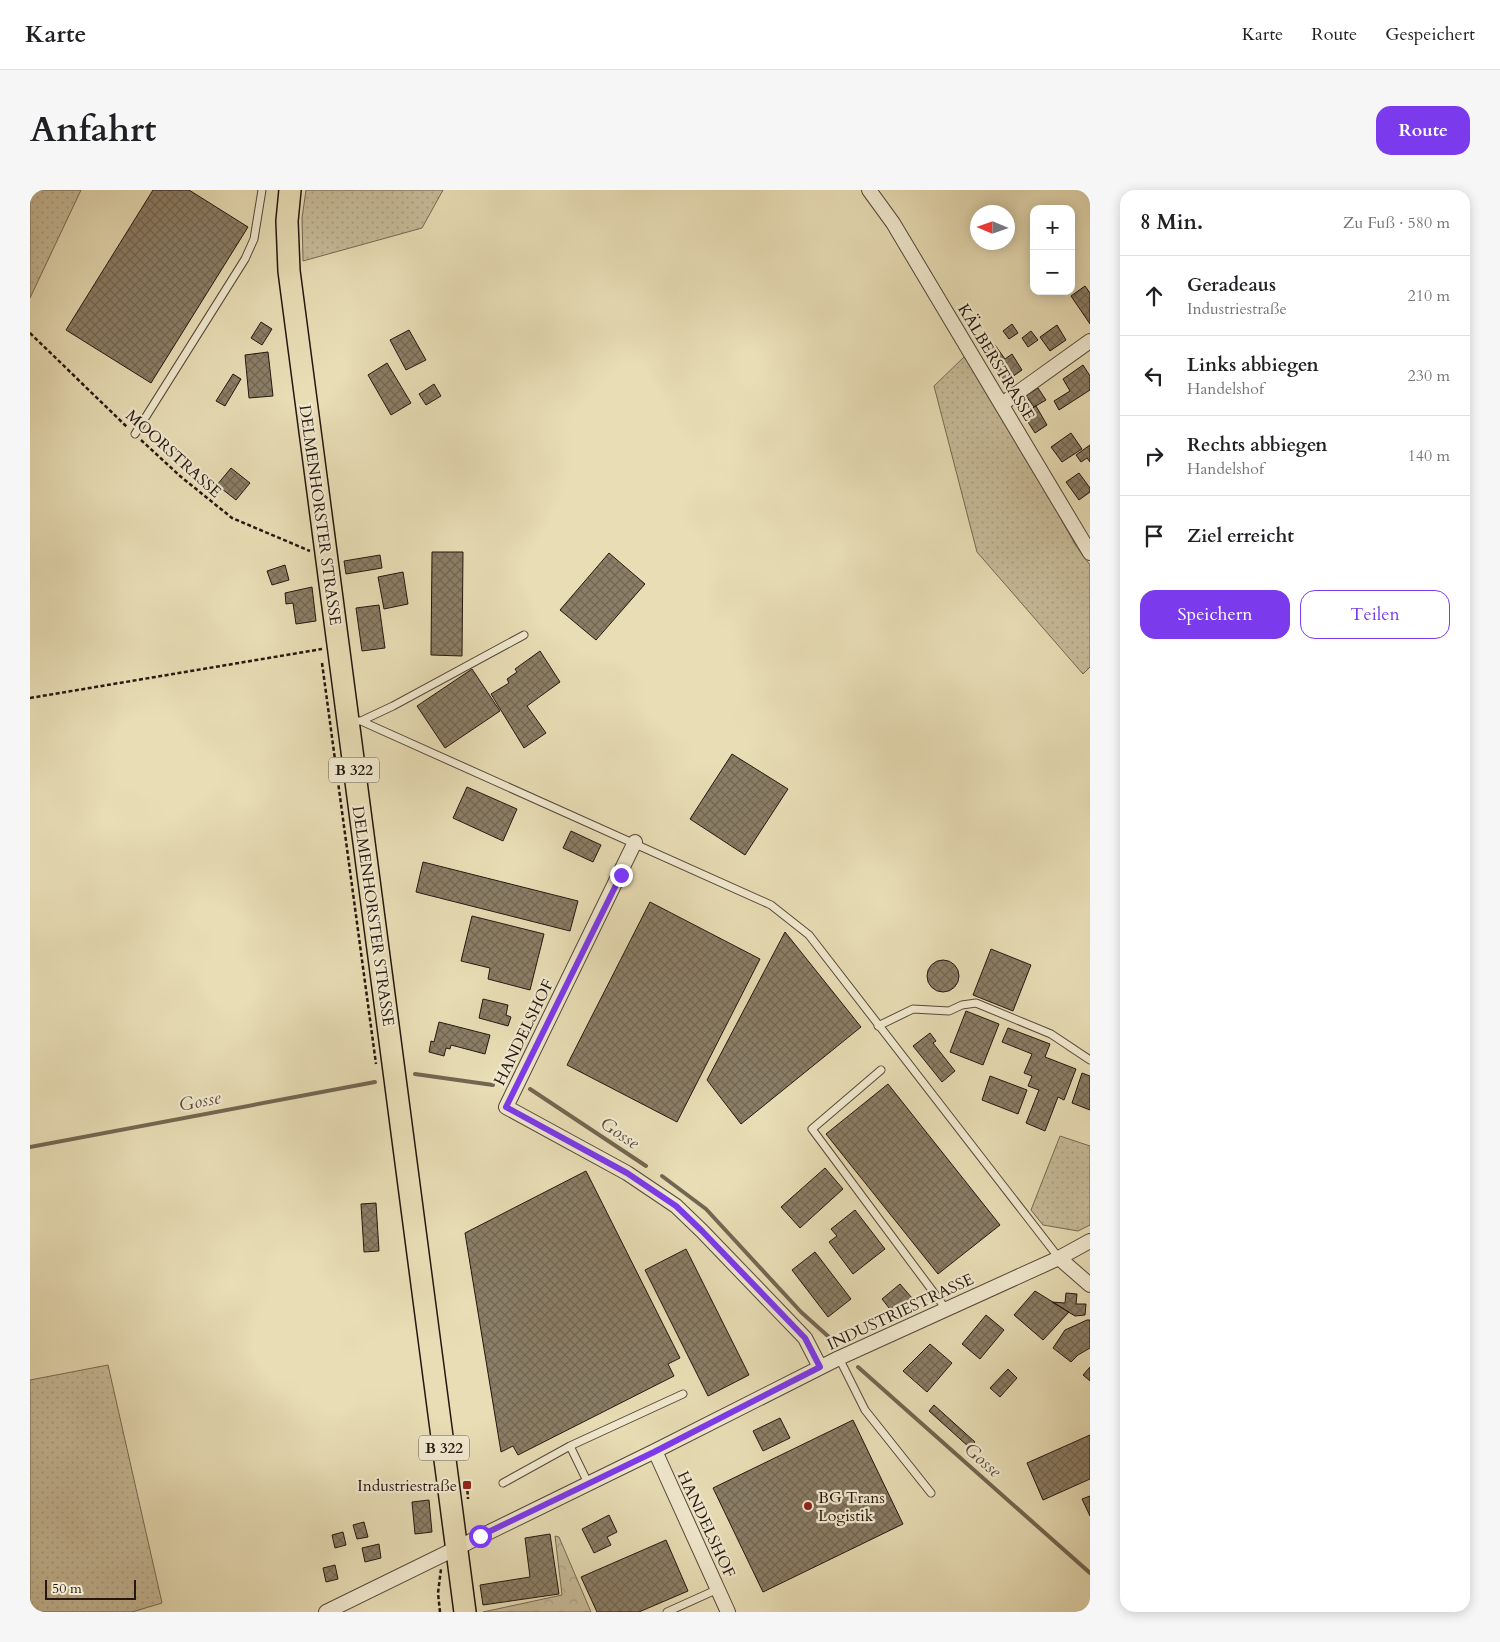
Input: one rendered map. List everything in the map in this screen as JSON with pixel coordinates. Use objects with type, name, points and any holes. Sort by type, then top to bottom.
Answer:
[{"type":"main road","name":"DELMENHORSTER STRASSE","points":[[290,190],[287,221],[289,271],[339,647],[354,721],[465,1612]]},
{"type":"street","name":"KÄLBERSTRASSE","points":[[870,190],[894,224],[1090,554]]},
{"type":"street","points":[[1002,404],[1090,342]]},
{"type":"street","name":"HANDELSHOF","points":[[635,842],[506,1107],[627,1173],[676,1206],[805,1338],[820,1367]]},
{"type":"street","name":"INDUSTRIESTRASSE","points":[[326,1612],[654,1452],[820,1367],[1059,1258],[1090,1241]]},
{"type":"street","points":[[1059,1258],[1090,1285]]},
{"type":"street","name":"HANDELSHOF","points":[[654,1452],[728,1612]]},
{"type":"lane","points":[[135,434],[244,259],[254,239],[262,190]]},
{"type":"lane","points":[[354,721],[401,702],[524,635]]},
{"type":"lane","points":[[354,721],[635,842],[771,905],[809,935],[1059,1258]]},
{"type":"lane","points":[[878,1026],[913,1009],[949,1011],[962,1005],[976,1004],[1051,1034],[1090,1060]]},
{"type":"lane","points":[[881,1070],[812,1129],[946,1309]]},
{"type":"lane","points":[[839,1358],[865,1410],[930,1493]]},
{"type":"lane","points":[[503,1483],[570,1446],[683,1394]]},
{"type":"lane","points":[[570,1446],[588,1483]]},
{"type":"lane","points":[[667,1612],[718,1589]]},
{"type":"path","name":"MOORSTRASSE","points":[[30,334],[180,476],[232,518],[313,552],[326,553]]},
{"type":"path","points":[[30,698],[339,647]]},
{"type":"path","points":[[439,1583],[440,1612]]},
{"type":"green space","points":[[30,190],[81,190],[30,298]]},
{"type":"green space","points":[[306,190],[443,190],[422,228],[303,261],[302,218]]},
{"type":"green space","points":[[965,356],[1015,437],[1076,546],[1090,565],[1090,667],[1083,674],[977,552],[934,386]]},
{"type":"green space","points":[[1060,1136],[1090,1146],[1090,1225],[1078,1231],[1043,1225],[1031,1210]]},
{"type":"green space","points":[[108,1365],[162,1603],[132,1612],[30,1612],[30,1380]]},
{"type":"green space","points":[[555,1536],[559,1537],[591,1612],[483,1612],[562,1595]]},
{"type":"building","points":[[153,190],[189,190],[248,227],[151,383],[66,330]]},
{"type":"building","points":[[1085,286],[1090,293],[1090,324],[1071,296],[1075,295]]},
{"type":"building","points":[[261,322],[272,329],[262,345],[251,338]]},
{"type":"building","points":[[1012,324],[1018,333],[1009,339],[1003,331]]},
{"type":"building","points":[[1057,325],[1066,340],[1050,351],[1040,337]]},
{"type":"building","points":[[409,330],[426,360],[406,370],[390,340]]},
{"type":"building","points":[[1031,331],[1038,340],[1028,347],[1022,338]]},
{"type":"building","points":[[995,345],[1005,359],[1012,354],[1022,370],[1005,382],[984,353]]},
{"type":"building","points":[[268,352],[273,396],[249,398],[245,355]]},
{"type":"building","points":[[387,363],[411,403],[391,415],[368,375]]},
{"type":"building","points":[[1083,365],[1090,376],[1090,390],[1059,410],[1054,401],[1070,391],[1063,379]]},
{"type":"building","points":[[233,374],[241,379],[225,406],[216,401]]},
{"type":"building","points":[[434,384],[441,396],[426,405],[419,394]]},
{"type":"building","points":[[1038,388],[1046,400],[1034,407],[1026,396]]},
{"type":"building","points":[[1036,406],[1047,425],[1035,433],[1023,414]]},
{"type":"building","points":[[1071,433],[1082,449],[1062,462],[1051,447]]},
{"type":"building","points":[[1090,445],[1090,462],[1087,458],[1081,462],[1076,455]]},
{"type":"building","points":[[231,468],[250,483],[236,500],[217,485]]},
{"type":"building","points":[[1079,473],[1090,488],[1090,492],[1079,500],[1066,482]]},
{"type":"building","points":[[432,552],[463,552],[462,656],[431,655]]},
{"type":"building","points":[[609,553],[645,584],[596,640],[560,610]]},
{"type":"building","points":[[380,555],[382,568],[346,574],[344,561]]},
{"type":"building","points":[[285,565],[289,580],[272,585],[267,571]]},
{"type":"building","points":[[403,572],[408,604],[384,609],[378,577]]},
{"type":"building","points":[[312,587],[316,621],[296,624],[293,603],[286,604],[285,593]]},
{"type":"building","points":[[379,605],[385,648],[362,651],[356,608]]},
{"type":"building","points":[[540,651],[560,682],[527,706],[546,733],[524,748],[491,694],[509,683],[507,679],[517,672],[515,669]]},
{"type":"building","points":[[472,669],[500,711],[445,748],[417,706]]},
{"type":"building","points":[[732,754],[788,789],[745,855],[690,819]]},
{"type":"building","points":[[467,787],[517,809],[503,841],[453,818]]},
{"type":"building","points":[[571,831],[601,845],[593,862],[563,848]]},
{"type":"building","points":[[423,862],[578,901],[570,931],[416,892]]},
{"type":"building","points":[[650,902],[760,959],[677,1122],[567,1065]]},
{"type":"building","points":[[472,916],[544,934],[530,990],[488,979],[490,968],[461,961]]},
{"type":"building","points":[[785,932],[861,1027],[741,1124],[707,1080]]},
{"type":"building","points":[[991,949],[1031,965],[1013,1011],[973,995]]},
{"type":"building","points":[[943,960],[949,961],[954,965],[958,970],[958,982],[954,987],[949,991],[943,992],[937,991],[932,987],[928,982],[927,976],[928,970],[932,965],[937,961]]},
{"type":"building","points":[[483,999],[508,1005],[506,1015],[511,1017],[508,1026],[479,1018]]},
{"type":"building","points":[[966,1011],[999,1024],[983,1065],[950,1052]]},
{"type":"building","points":[[439,1022],[490,1035],[485,1054],[451,1045],[450,1049],[446,1048],[444,1056],[429,1052],[431,1041],[434,1042]]},
{"type":"building","points":[[1008,1028],[1050,1044],[1045,1057],[1076,1069],[1064,1100],[1058,1097],[1045,1131],[1026,1123],[1039,1090],[1028,1086],[1032,1076],[1024,1073],[1032,1054],[1002,1042]]},
{"type":"building","points":[[930,1033],[936,1041],[933,1043],[955,1071],[942,1082],[913,1046]]},
{"type":"building","points":[[1082,1073],[1090,1076],[1090,1110],[1072,1103]]},
{"type":"building","points":[[990,1076],[1027,1090],[1018,1114],[982,1100]]},
{"type":"building","points":[[888,1084],[1000,1225],[938,1274],[826,1134]]},
{"type":"building","points":[[825,1168],[843,1189],[800,1228],[781,1207]]},
{"type":"building","points":[[586,1171],[680,1358],[668,1364],[674,1376],[518,1455],[513,1446],[501,1452],[465,1233]]},
{"type":"building","points":[[376,1203],[379,1251],[364,1252],[361,1204]]},
{"type":"building","points":[[855,1210],[885,1249],[853,1274],[829,1242],[837,1236],[831,1229]]},
{"type":"building","points":[[686,1249],[749,1375],[708,1396],[645,1270]]},
{"type":"building","points":[[815,1252],[851,1299],[828,1317],[792,1270]]},
{"type":"building","points":[[900,1284],[912,1298],[893,1313],[882,1299]]},
{"type":"building","points":[[1035,1291],[1069,1312],[1043,1340],[1014,1315]]},
{"type":"building","points":[[1066,1293],[1077,1294],[1076,1304],[1086,1304],[1085,1315],[1075,1316],[1052,1302],[1065,1303]]},
{"type":"building","points":[[986,1315],[1004,1330],[980,1359],[962,1344]]},
{"type":"building","points":[[1090,1320],[1090,1348],[1071,1362],[1053,1348],[1065,1330]]},
{"type":"building","points":[[930,1344],[952,1363],[927,1392],[903,1371]]},
{"type":"building","points":[[1090,1367],[1090,1381],[1083,1375]]},
{"type":"building","points":[[1008,1369],[1017,1378],[1000,1397],[990,1388]]},
{"type":"building","points":[[934,1405],[975,1442],[970,1448],[929,1411]]},
{"type":"building","points":[[780,1418],[790,1438],[763,1451],[753,1431]]},
{"type":"building","name":"BG Trans Logistik","points":[[853,1420],[903,1524],[763,1592],[713,1488]]},
{"type":"building","points":[[1090,1435],[1090,1479],[1043,1500],[1027,1463]]},
{"type":"building","points":[[1090,1496],[1090,1516],[1082,1499]]},
{"type":"building","points":[[429,1500],[432,1532],[415,1534],[412,1502]]},
{"type":"building","points":[[609,1515],[617,1532],[607,1537],[611,1545],[594,1553],[582,1529]]},
{"type":"building","points":[[364,1522],[368,1537],[357,1539],[353,1525]]},
{"type":"building","points":[[343,1532],[346,1545],[335,1548],[332,1535]]},
{"type":"building","points":[[550,1534],[559,1594],[483,1605],[480,1585],[530,1577],[525,1538]]},
{"type":"building","points":[[666,1540],[688,1591],[639,1612],[597,1612],[581,1577]]},
{"type":"building","points":[[379,1544],[381,1558],[365,1562],[362,1548]]},
{"type":"building","points":[[335,1565],[338,1579],[326,1582],[323,1568]]},
{"type":"waterway","name":"Gosse","points":[[415,1074],[493,1085]]},
{"type":"waterway","name":"Gosse","points":[[30,1147],[375,1082]]},
{"type":"waterway","name":"Gosse","points":[[530,1089],[646,1166]]},
{"type":"waterway","name":"Gosse","points":[[662,1176],[706,1209],[801,1312],[839,1346]]},
{"type":"waterway","name":"Gosse","points":[[858,1367],[1090,1573]]},
{"type":"place","name":"Industriestraße","points":[[467,1485]]},
{"type":"place","name":"BG Trans Logistik","points":[[808,1506]]},
{"type":"route","points":[[480,1536],[654,1452],[820,1367],[805,1338],[676,1206],[627,1173],[506,1107],[621,875]]}]
